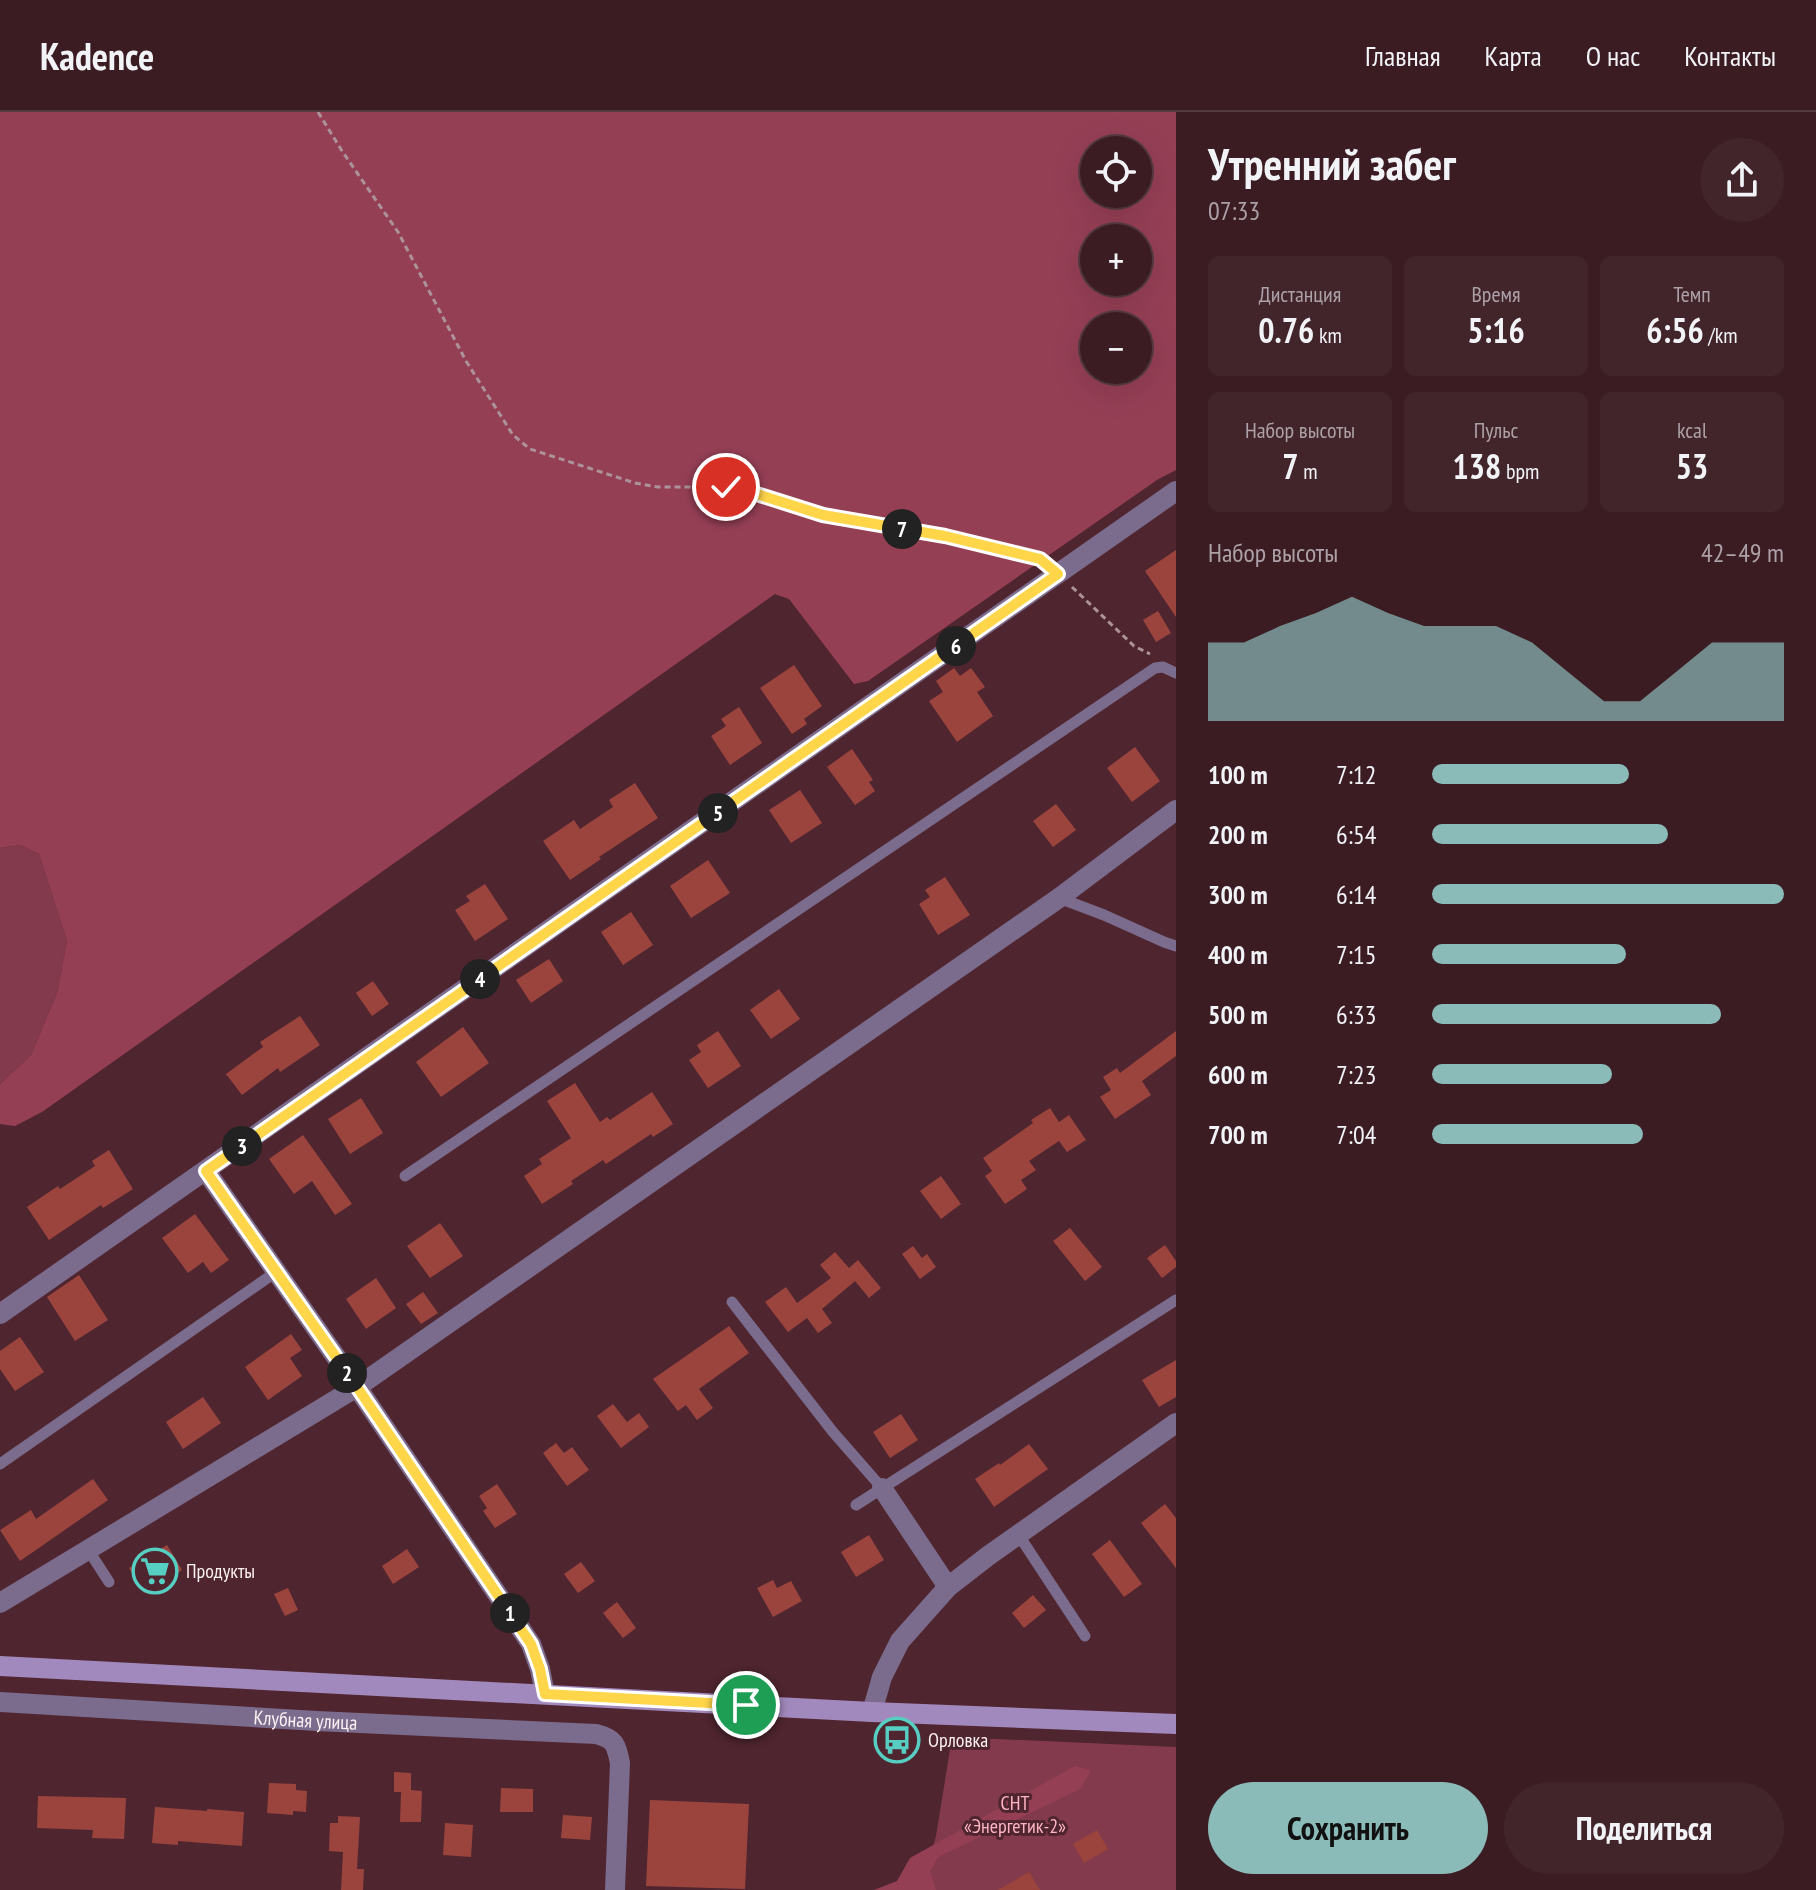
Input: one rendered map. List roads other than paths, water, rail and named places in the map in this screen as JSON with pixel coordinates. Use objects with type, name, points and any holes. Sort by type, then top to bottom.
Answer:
[{"type":"main road","points":[[0,1666],[872,1712],[1176,1724]]},
{"type":"street","points":[[0,1314],[1176,491]]},
{"type":"street","points":[[0,1603],[357,1387],[1059,898],[1176,810]]},
{"type":"street","points":[[206,1171],[531,1644],[545,1694]]},
{"type":"street","points":[[872,1712],[882,1677],[900,1641],[948,1587],[1176,1423]]},
{"type":"street","points":[[882,1488],[948,1587]]},
{"type":"street","name":"Клубная улица","points":[[0,1702],[596,1734],[609,1738],[617,1746],[620,1763],[615,1890]]},
{"type":"lane","points":[[405,1176],[1155,668],[1163,667],[1176,673]]},
{"type":"lane","points":[[1059,898],[1176,946]]},
{"type":"lane","points":[[0,1464],[276,1272]]},
{"type":"lane","points":[[856,1505],[1176,1300]]},
{"type":"lane","points":[[732,1302],[833,1432],[882,1488]]},
{"type":"lane","points":[[1018,1534],[1085,1636]]},
{"type":"lane","points":[[89,1551],[109,1582]]},
{"type":"place","name":"Продукты","points":[[155,1571]]},
{"type":"place","name":"Орловка","points":[[897,1740]]},
{"type":"park label","name":"СНТ «Энергетик-2»","points":[[1015,1814]]}]
